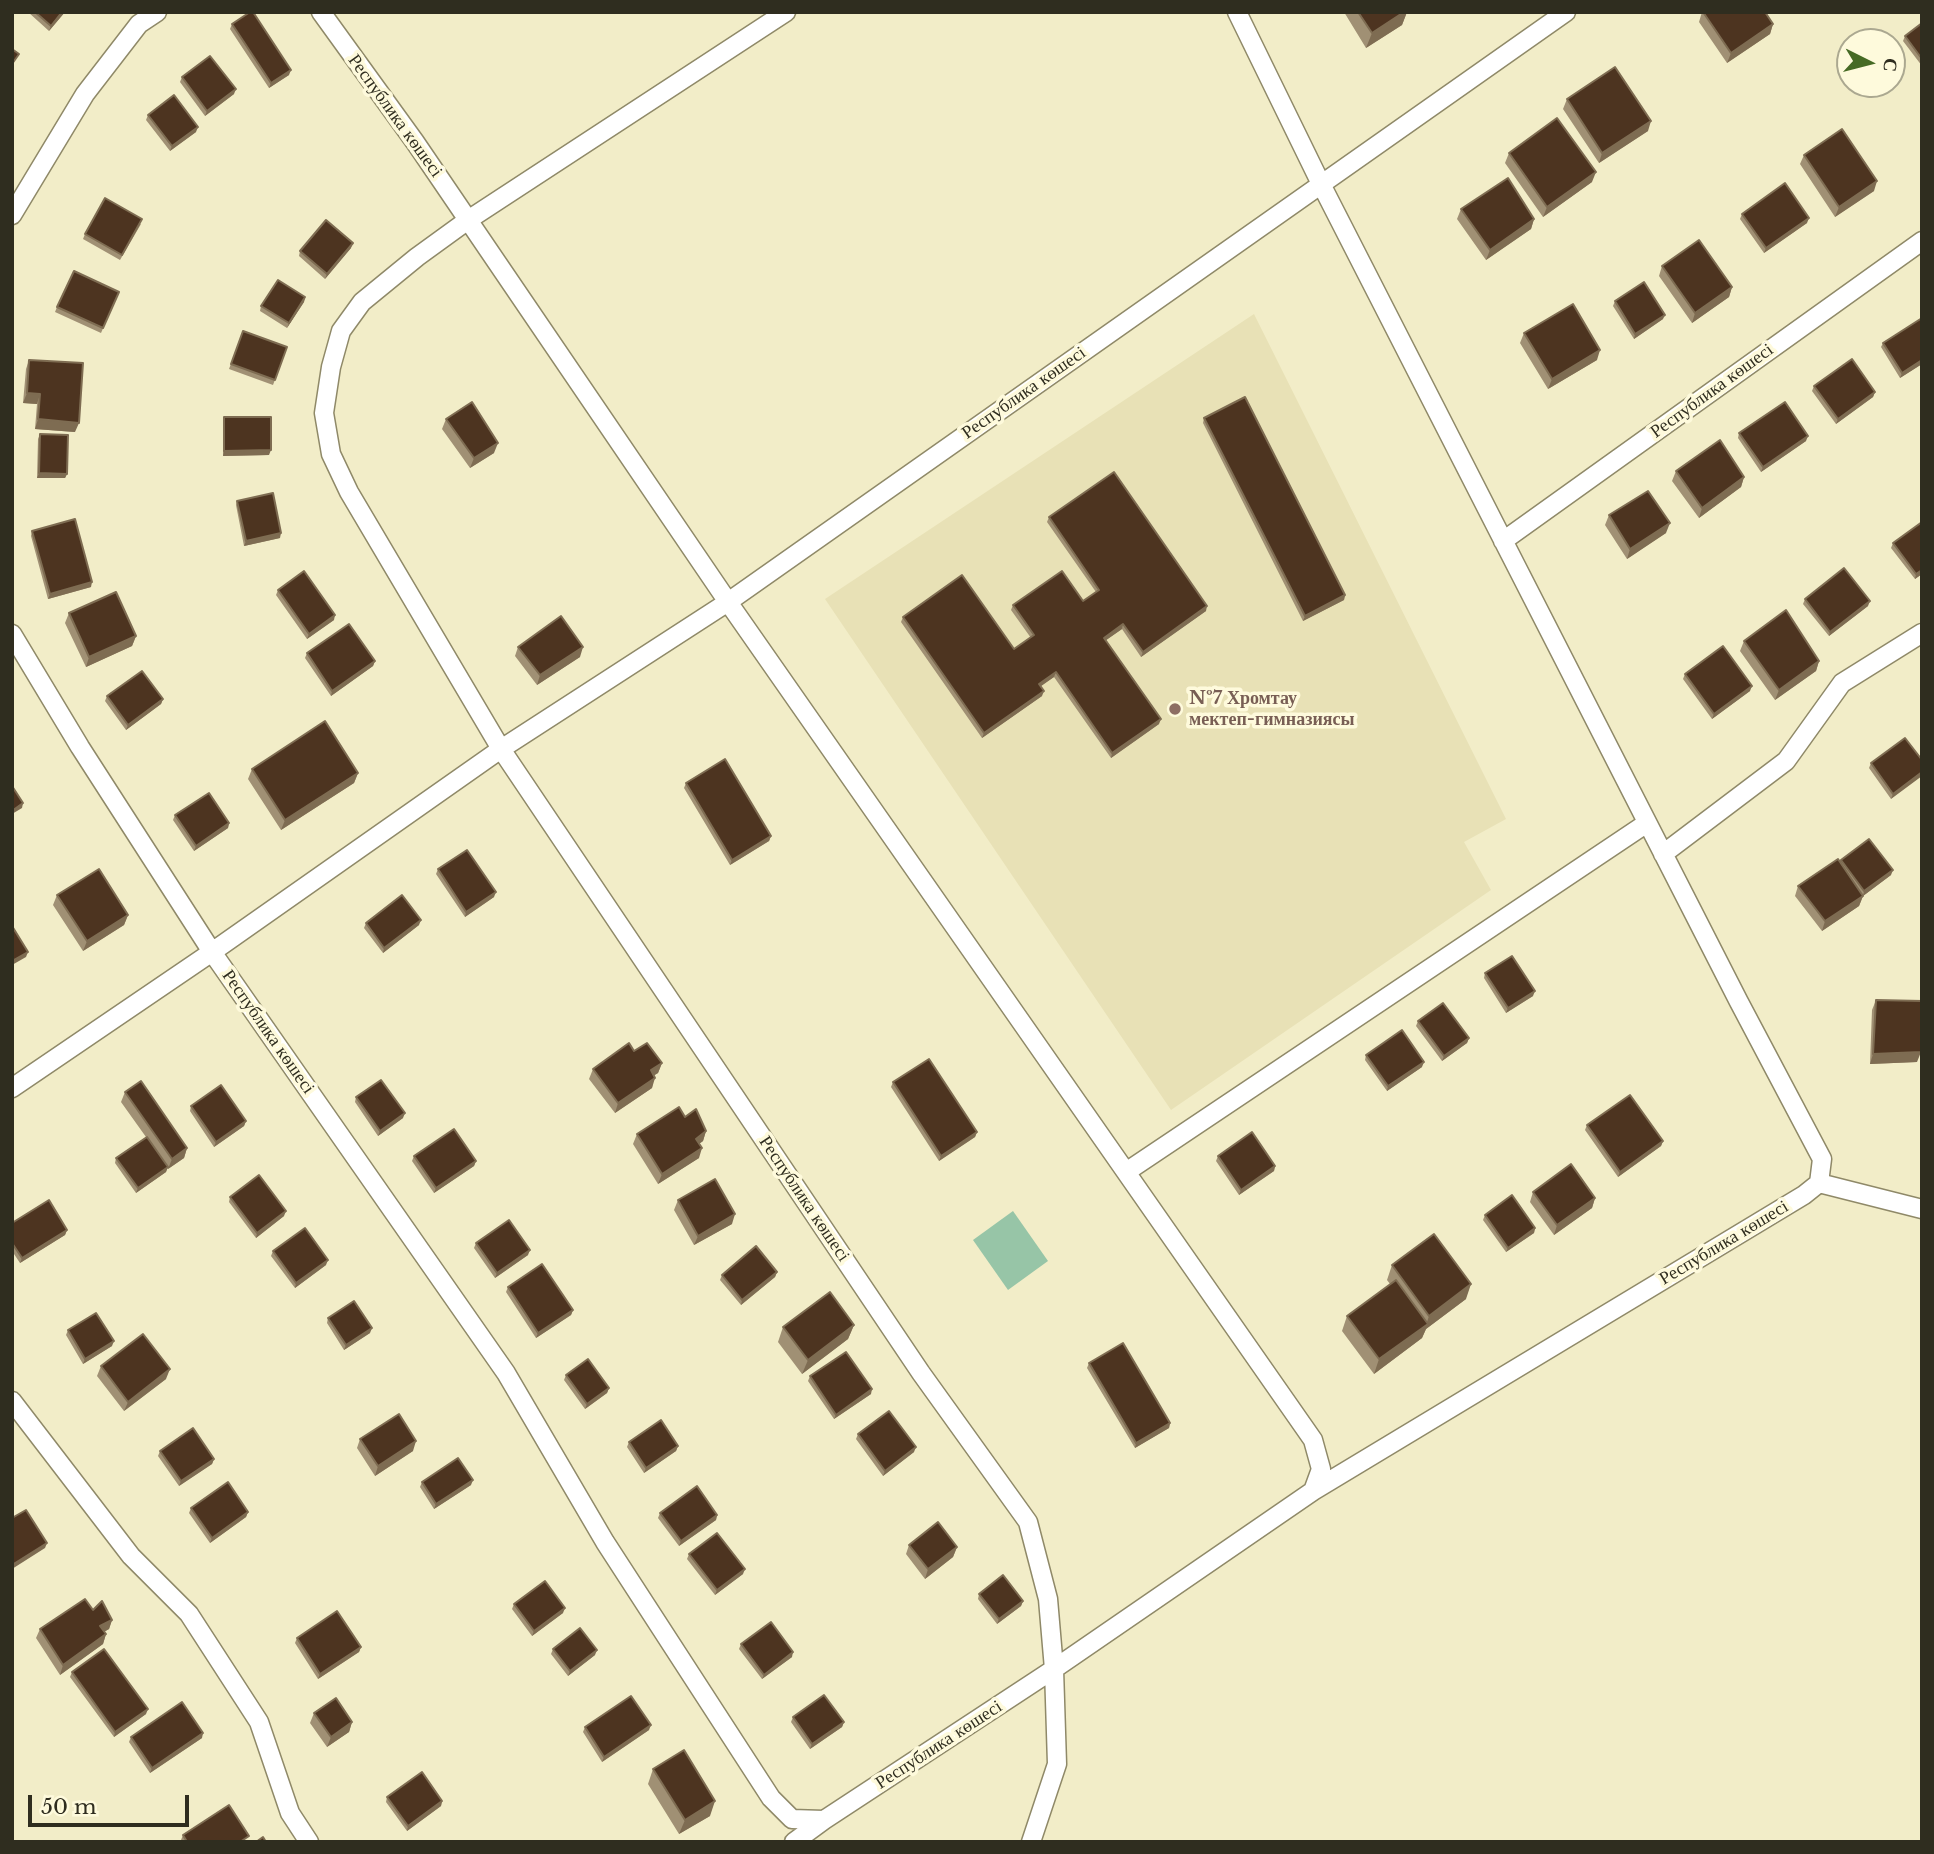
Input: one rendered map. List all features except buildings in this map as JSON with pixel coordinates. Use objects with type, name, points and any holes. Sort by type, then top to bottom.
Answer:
[{"type":"street","points":[[12,215],[85,94],[139,24],[157,12]]},
{"type":"street","name":"Республика көшесі","points":[[321,12],[415,142],[728,602],[1313,1440],[1321,1469],[1313,1491]]},
{"type":"street","name":"Республика көшесі","points":[[786,12],[468,220],[362,302],[341,331],[331,368],[324,413],[331,454],[349,492],[501,749],[921,1373],[1028,1522],[1048,1599],[1054,1669],[1057,1764],[1031,1842]]},
{"type":"street","points":[[1237,12],[1321,184],[1503,541],[1822,1159],[1819,1183],[1922,1209]]},
{"type":"street","name":"Республика көшесі","points":[[12,1088],[212,952],[501,749],[728,602],[1566,12]]},
{"type":"street","name":"Республика көшесі","points":[[1503,541],[1922,241]]},
{"type":"street","points":[[1664,854],[1786,761],[1842,683],[1922,633]]},
{"type":"street","name":"Республика көшесі","points":[[12,634],[80,747],[212,952],[506,1373],[605,1542],[771,1798],[792,1819],[824,1820]]},
{"type":"street","points":[[1126,1172],[1647,822]]},
{"type":"street","name":"Республика көшесі","points":[[794,1842],[1054,1669],[1313,1491],[1804,1195],[1819,1183]]},
{"type":"street","points":[[12,1401],[131,1556],[188,1614],[259,1722],[290,1814],[309,1842]]},
{"type":"shaded area","name":"№7 Хромтау мектеп-гимназиясы","points":[[1254,314],[1506,819],[1464,842],[1491,890],[1171,1110],[825,599]]},
{"type":"green space","points":[[1013,1211],[1048,1261],[1008,1290],[973,1240]]},
{"type":"place","name":"№7 Хромтау мектеп-гимназиясы","points":[[1175,709]]}]
